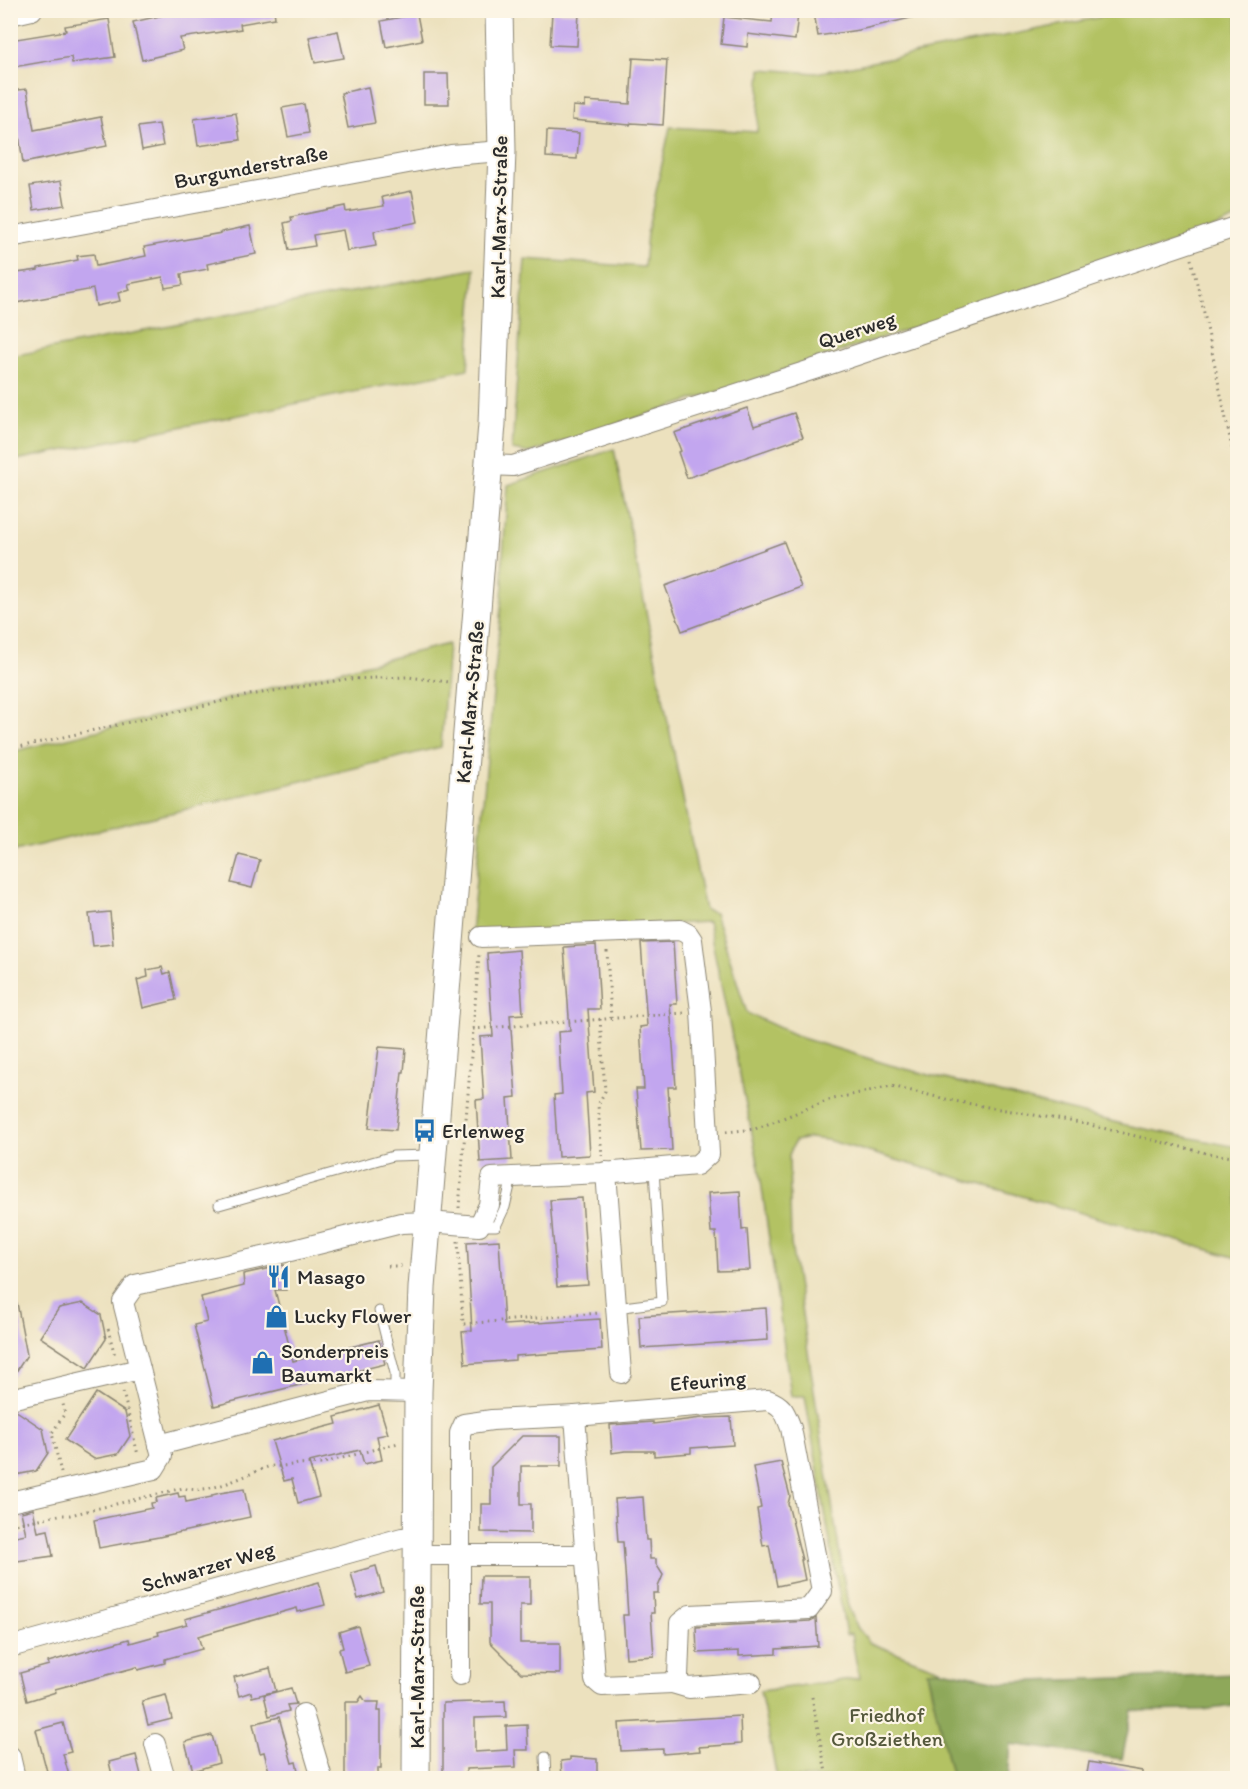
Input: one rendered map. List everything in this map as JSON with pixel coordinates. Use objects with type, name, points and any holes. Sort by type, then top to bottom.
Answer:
[{"type":"main road","name":"Karl-Marx-Straße","points":[[416,1779],[418,1546],[407,1391],[422,1287],[432,1155],[465,936],[502,151],[499,10]]},
{"type":"street","points":[[10,15],[32,10]]},
{"type":"street","name":"Burgunderstraße","points":[[10,237],[451,155],[502,151]]},
{"type":"street","name":"Querweg","points":[[489,465],[513,466],[833,363],[1238,226]]},
{"type":"street","points":[[10,1502],[154,1469],[162,1456],[123,1302],[135,1285],[290,1251],[401,1223],[428,1222],[479,1226],[489,1205],[492,1178],[605,1173],[697,1165],[709,1154],[701,1011],[692,940],[688,934],[680,930],[465,936]]},
{"type":"street","points":[[605,1173],[621,1373]]},
{"type":"street","points":[[10,1399],[140,1369]]},
{"type":"street","points":[[159,1445],[369,1391],[407,1391]]},
{"type":"street","name":"Efeuring","points":[[575,1416],[768,1400],[778,1404],[791,1428],[822,1591],[809,1609],[690,1615],[680,1623],[678,1677],[672,1683]]},
{"type":"street","points":[[575,1416],[596,1680],[602,1686],[672,1683],[689,1688],[751,1683]]},
{"type":"street","name":"Karl-Marx-Straße","points":[[460,1675],[460,1433],[464,1424],[492,1420],[575,1416]]},
{"type":"street","name":"Schwarzer Weg","points":[[10,1647],[402,1538],[418,1546]]},
{"type":"street","name":"Karl-Marx-Straße","points":[[418,1546],[461,1555],[586,1555]]},
{"type":"street","points":[[303,1714],[322,1779]]},
{"type":"street","points":[[155,1744],[165,1779]]},
{"type":"street","points":[[10,1756],[15,1779]]},
{"type":"lane","points":[[219,1205],[393,1156],[432,1155]]},
{"type":"lane","points":[[616,1309],[662,1302],[654,1169]]},
{"type":"lane","points":[[379,1311],[395,1373],[407,1391]]},
{"type":"lane","points":[[545,1757],[546,1779]]},
{"type":"path","points":[[1186,245],[1203,308],[1238,477]]},
{"type":"path","points":[[10,749],[250,695],[347,679],[408,677],[454,683]]},
{"type":"path","points":[[605,932],[611,1018]]},
{"type":"path","points":[[458,1214],[472,1029],[465,936]]},
{"type":"path","points":[[472,1029],[701,1011]]},
{"type":"path","points":[[600,1019],[605,1091],[598,1105],[605,1173]]},
{"type":"path","points":[[708,1134],[755,1129],[829,1100],[891,1086],[954,1101],[1086,1124],[1206,1153],[1238,1158]]},
{"type":"path","points":[[457,1231],[464,1324],[616,1309]]},
{"type":"path","points":[[388,1266],[405,1266]]},
{"type":"path","points":[[108,1329],[142,1472]]},
{"type":"path","points":[[59,1387],[65,1413],[52,1433],[64,1490]]},
{"type":"path","points":[[10,1525],[59,1515],[70,1515],[183,1488],[195,1491],[227,1483],[272,1466],[282,1467],[307,1462],[320,1464],[402,1442]]},
{"type":"path","points":[[812,1697],[827,1779]]},
{"type":"path","points":[[10,1721],[14,1728],[10,1738]]},
{"type":"green space","points":[[1132,11],[1237,11],[1237,218],[1192,237],[529,453],[512,450],[525,259],[644,267],[647,233],[670,127],[757,132],[761,69],[816,73]]},
{"type":"green space","points":[[475,269],[468,369],[11,461],[11,356]]},
{"type":"green space","name":"Friedhof Großziethen","points":[[614,449],[705,910],[715,913],[747,1013],[802,1038],[890,1065],[1126,1125],[1237,1147],[1237,1258],[827,1140],[810,1138],[795,1141],[789,1155],[791,1244],[848,1606],[857,1627],[870,1643],[942,1670],[927,1672],[952,1778],[777,1778],[760,1691],[859,1678],[851,1634],[846,1635],[805,1396],[791,1396],[759,1167],[708,922],[471,934],[503,585],[508,485]]},
{"type":"green space","points":[[448,644],[441,747],[11,852],[11,752]]},
{"type":"green space","points":[[942,1670],[1004,1682],[1237,1674],[1237,1690],[1233,1706],[1203,1710],[1132,1711],[1122,1759],[1011,1744],[1008,1778],[952,1778],[927,1671]]},
{"type":"building","points":[[186,10],[274,10],[275,18],[240,24],[241,29],[180,38],[183,50],[142,60],[133,22]]},
{"type":"building","points":[[828,10],[914,10],[915,17],[859,30],[818,36],[814,13]]},
{"type":"building","points":[[552,12],[579,13],[577,46],[550,45]]},
{"type":"building","points":[[773,12],[798,14],[795,40],[748,34],[747,47],[721,44],[724,17],[772,22]]},
{"type":"building","points":[[417,14],[422,40],[386,47],[381,21]]},
{"type":"building","points":[[109,19],[115,57],[72,63],[71,57],[14,67],[10,40],[66,31],[65,26]]},
{"type":"building","points":[[338,31],[344,58],[315,63],[309,37]]},
{"type":"building","points":[[633,58],[667,60],[663,125],[631,123],[630,125],[572,120],[573,106],[585,107],[585,101],[630,104]]},
{"type":"building","points":[[424,74],[448,74],[449,104],[424,104]]},
{"type":"building","points":[[368,87],[375,123],[348,128],[341,93]]},
{"type":"building","points":[[27,89],[34,130],[101,117],[107,146],[23,163],[17,121],[10,122],[10,91]]},
{"type":"building","points":[[304,104],[309,133],[288,137],[282,108]]},
{"type":"building","points":[[236,113],[240,140],[198,146],[194,119]]},
{"type":"building","points":[[159,124],[163,146],[142,150],[138,127]]},
{"type":"building","points":[[547,131],[579,133],[577,159],[546,157]]},
{"type":"building","points":[[61,181],[65,205],[34,210],[30,186]]},
{"type":"building","points":[[412,191],[418,222],[374,231],[376,246],[347,251],[343,230],[313,235],[315,246],[289,250],[284,223],[292,221],[291,217],[345,206],[346,212],[384,206],[382,197]]},
{"type":"building","points":[[250,226],[256,254],[207,264],[208,269],[181,274],[183,285],[165,288],[163,277],[128,284],[130,290],[118,293],[120,301],[96,306],[93,289],[10,304],[10,274],[78,260],[77,256],[94,254],[96,266],[146,256],[144,247]]},
{"type":"building","points":[[747,408],[754,426],[794,413],[803,437],[687,478],[674,433]]},
{"type":"building","points":[[784,542],[801,587],[682,631],[665,586]]},
{"type":"building","points":[[239,855],[260,860],[252,888],[231,883]]},
{"type":"building","points":[[110,912],[113,944],[93,946],[89,914]]},
{"type":"building","points":[[673,942],[677,1004],[670,1004],[676,1087],[668,1087],[672,1150],[641,1151],[636,1089],[644,1089],[640,1027],[647,1026],[641,943]]},
{"type":"building","points":[[596,945],[600,1009],[588,1009],[594,1092],[586,1093],[590,1155],[558,1157],[554,1095],[562,1094],[558,1032],[570,1031],[564,947]]},
{"type":"building","points":[[519,950],[523,1014],[510,1015],[516,1097],[508,1098],[512,1160],[480,1162],[476,1100],[484,1099],[480,1037],[493,1036],[487,953]]},
{"type":"building","points":[[162,967],[164,974],[170,972],[176,1000],[143,1008],[137,980],[148,977],[147,970]]},
{"type":"building","points":[[379,1047],[406,1049],[396,1130],[369,1128]]},
{"type":"building","points":[[740,1191],[742,1230],[747,1229],[750,1270],[718,1271],[716,1232],[711,1232],[708,1193]]},
{"type":"building","points":[[582,1198],[588,1285],[557,1287],[550,1200]]},
{"type":"building","points":[[499,1240],[504,1325],[600,1319],[602,1350],[515,1356],[515,1360],[465,1364],[462,1332],[472,1331],[467,1242]]},
{"type":"building","points":[[284,1265],[286,1290],[275,1290],[293,1361],[379,1340],[385,1364],[214,1406],[194,1325],[207,1322],[201,1297],[244,1286],[243,1274]]},
{"type":"building","points":[[17,1303],[27,1355],[10,1381],[10,1304]]},
{"type":"building","points":[[83,1303],[101,1315],[106,1339],[87,1368],[40,1337],[59,1308]]},
{"type":"building","points":[[766,1308],[768,1340],[641,1348],[639,1316]]},
{"type":"building","points":[[96,1393],[125,1412],[130,1436],[118,1454],[94,1459],[65,1440]]},
{"type":"building","points":[[379,1405],[388,1434],[377,1436],[382,1460],[364,1464],[360,1450],[309,1462],[319,1497],[298,1503],[292,1479],[284,1481],[272,1441],[337,1424],[335,1417]]},
{"type":"building","points":[[15,1410],[43,1429],[48,1453],[36,1471],[10,1476],[10,1411]]},
{"type":"building","points":[[731,1417],[733,1445],[691,1448],[691,1453],[654,1456],[654,1451],[612,1453],[610,1425],[653,1422],[653,1424]]},
{"type":"building","points":[[522,1436],[561,1436],[561,1466],[521,1466],[521,1504],[531,1504],[531,1533],[481,1532],[481,1504],[491,1504],[491,1467]]},
{"type":"building","points":[[781,1462],[790,1496],[788,1504],[805,1580],[777,1586],[769,1545],[763,1546],[757,1509],[761,1508],[753,1467]]},
{"type":"building","points":[[244,1489],[250,1517],[99,1548],[94,1520],[152,1508],[151,1503],[157,1502],[156,1498],[178,1493],[179,1497],[185,1496],[186,1502]]},
{"type":"building","points":[[643,1497],[646,1540],[649,1540],[650,1559],[656,1559],[656,1564],[663,1575],[658,1593],[653,1593],[654,1613],[651,1613],[654,1656],[626,1658],[623,1615],[628,1615],[623,1542],[618,1542],[615,1499]]},
{"type":"building","points":[[33,1509],[38,1532],[48,1530],[53,1556],[10,1562],[10,1537],[26,1534],[21,1512]]},
{"type":"building","points":[[376,1566],[383,1592],[358,1599],[351,1573]]},
{"type":"building","points":[[481,1576],[530,1576],[530,1605],[520,1605],[520,1643],[560,1643],[560,1674],[521,1673],[490,1642],[490,1604],[480,1604]]},
{"type":"building","points":[[319,1582],[325,1605],[298,1612],[297,1608],[198,1636],[202,1649],[165,1659],[165,1663],[138,1670],[137,1667],[55,1689],[56,1692],[27,1701],[20,1673],[49,1665],[48,1662],[129,1639],[130,1643],[159,1635],[158,1632],[187,1624],[185,1619]]},
{"type":"building","points":[[816,1618],[818,1646],[776,1649],[776,1654],[739,1656],[739,1651],[697,1653],[696,1627],[810,1621]]},
{"type":"building","points":[[358,1626],[369,1666],[345,1672],[339,1649],[343,1648],[339,1632]]},
{"type":"building","points":[[270,1668],[276,1691],[252,1697],[251,1692],[239,1696],[234,1677]]},
{"type":"building","points":[[291,1688],[296,1704],[287,1705],[289,1711],[269,1716],[264,1695]]},
{"type":"building","points":[[166,1695],[172,1719],[148,1725],[142,1701]]},
{"type":"building","points":[[362,1696],[366,1702],[379,1702],[381,1768],[378,1768],[378,1779],[345,1779],[345,1702],[358,1702]]},
{"type":"building","points":[[505,1701],[506,1717],[475,1718],[475,1752],[507,1750],[506,1726],[527,1725],[528,1750],[515,1750],[516,1767],[466,1769],[466,1778],[443,1778],[443,1703]]},
{"type":"building","points":[[740,1716],[741,1744],[699,1747],[700,1751],[663,1754],[663,1749],[621,1751],[619,1723]]},
{"type":"building","points":[[279,1717],[292,1763],[296,1762],[300,1779],[271,1779],[264,1752],[260,1753],[253,1724]]},
{"type":"building","points":[[63,1723],[71,1752],[63,1754],[70,1779],[49,1779],[36,1730]]},
{"type":"building","points":[[212,1735],[219,1763],[193,1771],[185,1742]]},
{"type":"building","points":[[136,1755],[142,1779],[113,1779],[109,1762]]},
{"type":"building","points":[[570,1757],[597,1759],[597,1779],[562,1779],[561,1761],[570,1760]]},
{"type":"building","points":[[1089,1762],[1142,1771],[1142,1779],[1086,1779]]},
{"type":"place","name":"Erlenweg","points":[[424,1131]]},
{"type":"place","name":"Masago","points":[[279,1277]]},
{"type":"place","name":"Lucky Flower","points":[[276,1316]]},
{"type":"place","name":"Sonderpreis Baumarkt","points":[[263,1363]]}]
